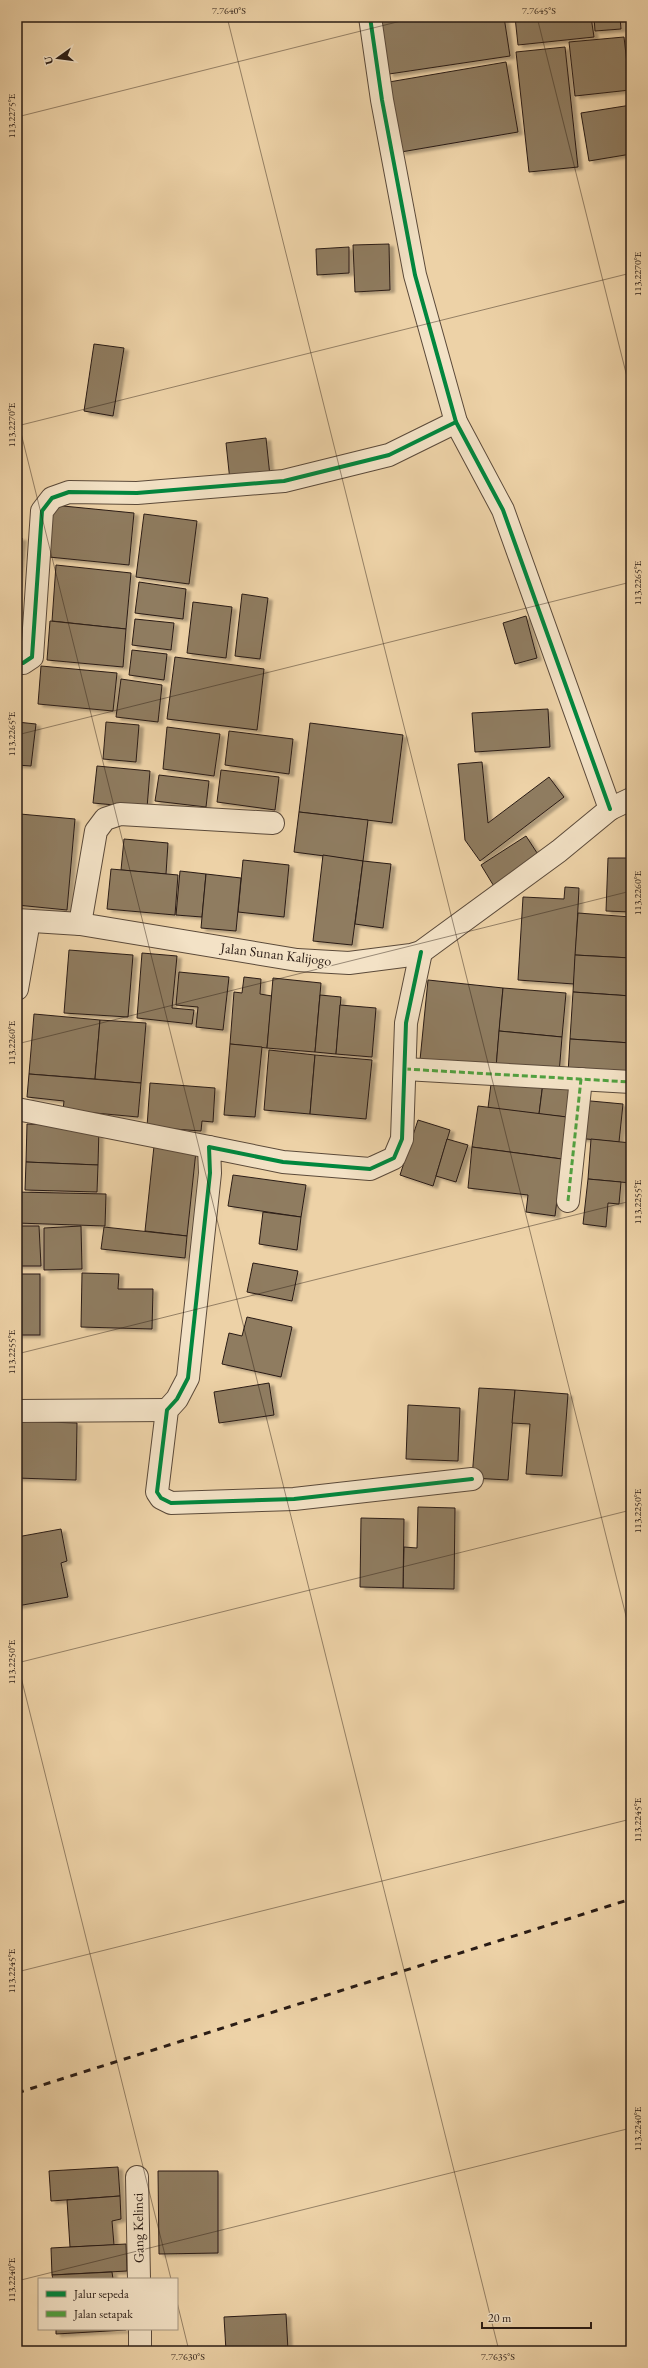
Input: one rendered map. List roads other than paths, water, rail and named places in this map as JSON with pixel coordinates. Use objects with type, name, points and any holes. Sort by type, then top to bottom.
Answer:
[{"type":"street","points":[[370,17],[382,100],[415,275],[456,422],[503,510],[610,810]]},
{"type":"street","points":[[17,664],[23,663],[32,657],[42,511],[52,498],[69,492],[137,493],[284,481],[389,455],[456,422]]},
{"type":"street","name":"Jalan Sunan Kalijogo","points":[[23,921],[80,924],[297,960],[349,963],[421,952],[558,851],[610,810],[631,800]]},
{"type":"street","points":[[80,924],[96,831],[105,819],[120,814],[273,824]]},
{"type":"street","points":[[17,989],[23,921]]},
{"type":"street","points":[[17,1109],[283,1162],[370,1169],[394,1158],[402,1139],[406,1023],[421,952]]},
{"type":"street","points":[[405,1070],[631,1082]]},
{"type":"street","points":[[568,1201],[581,1079]]},
{"type":"street","points":[[209,1148],[210,1173],[188,1378],[177,1399],[167,1410],[157,1492],[161,1498],[171,1503],[294,1499],[472,1479]]},
{"type":"street","points":[[17,1411],[167,1410]]},
{"type":"street","name":"Gang Kelinci","points":[[136,2177],[138,2278]]},
{"type":"street","points":[[140,2330],[140,2351]]},
{"type":"railway","points":[[17,2093],[631,1899]]}]
